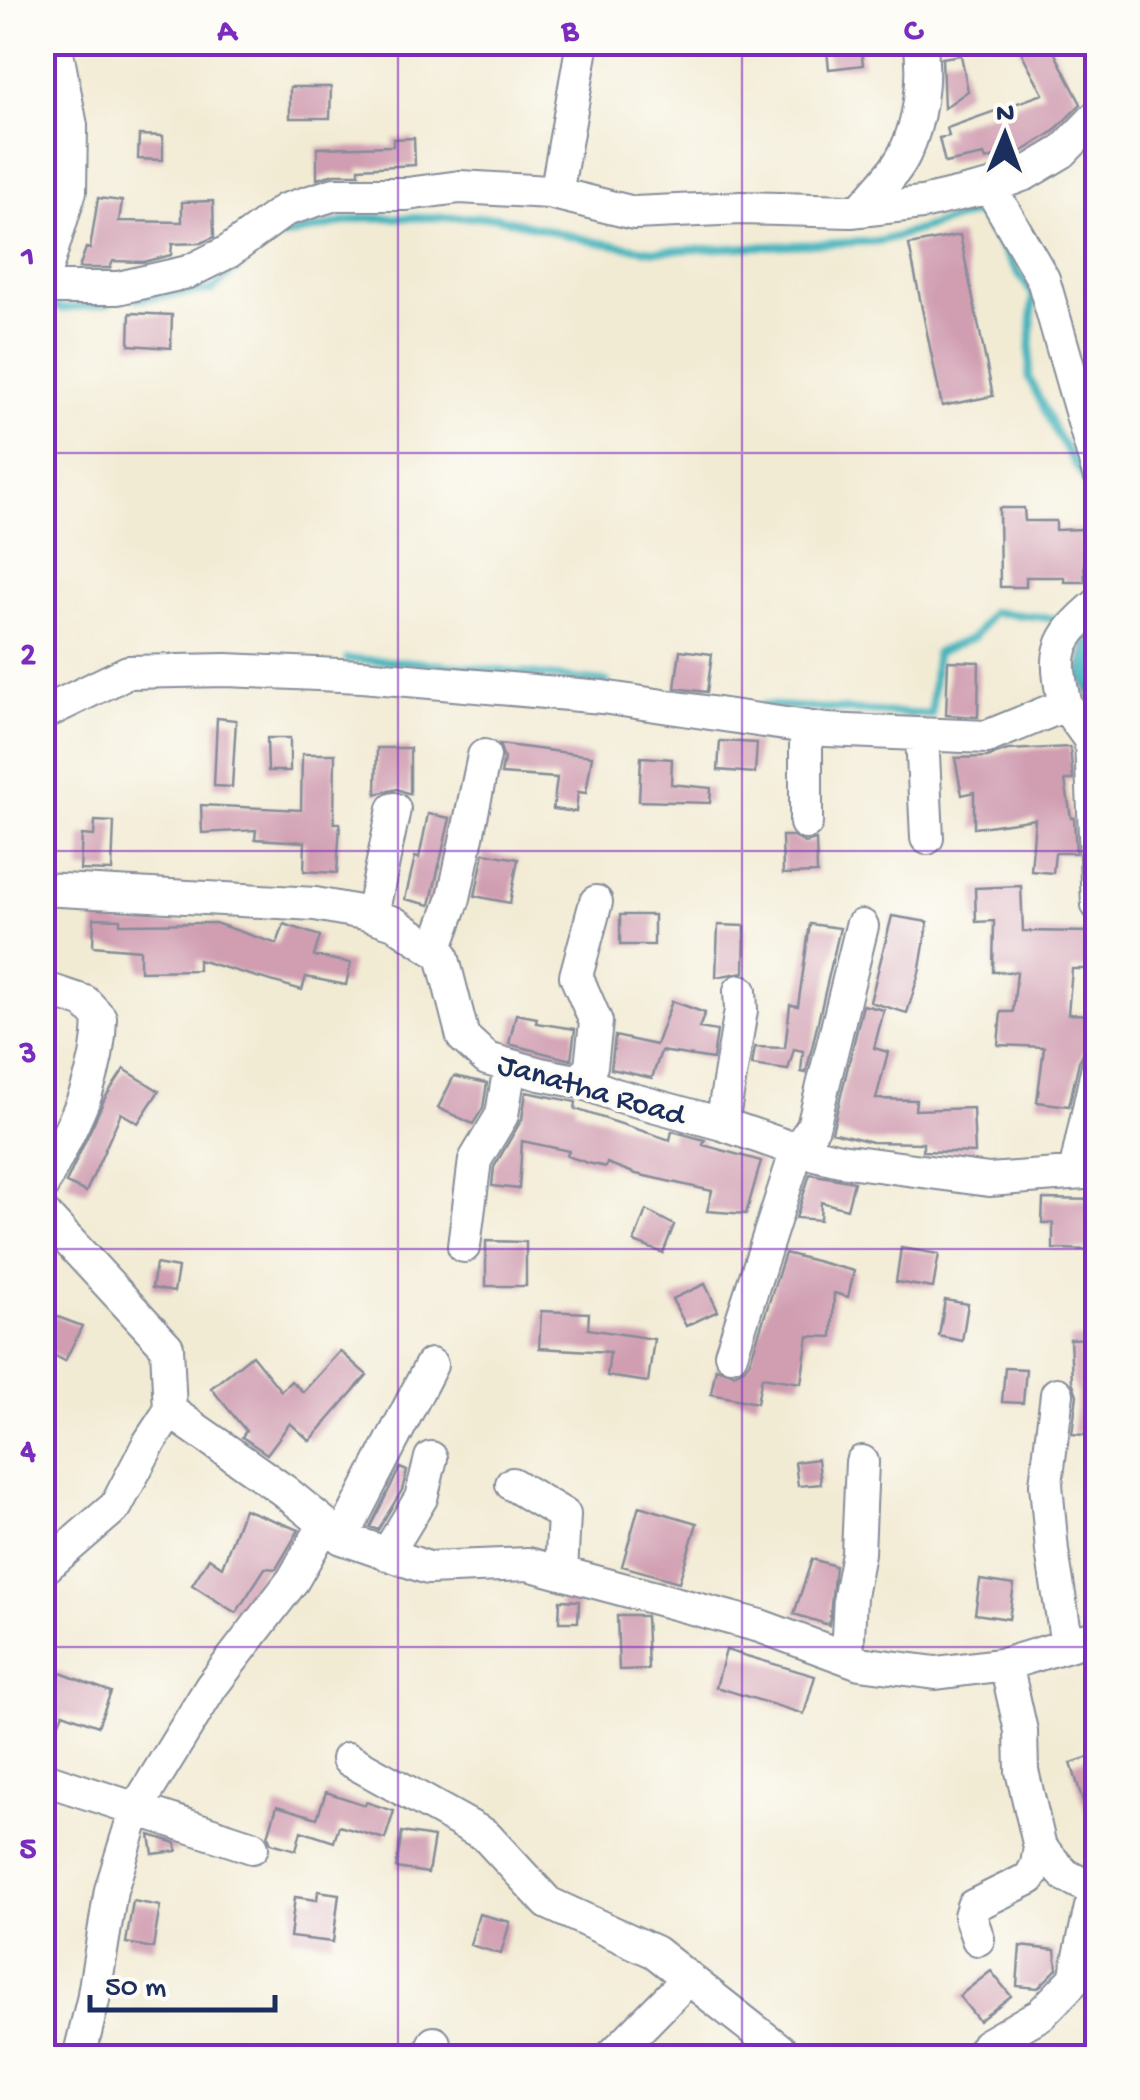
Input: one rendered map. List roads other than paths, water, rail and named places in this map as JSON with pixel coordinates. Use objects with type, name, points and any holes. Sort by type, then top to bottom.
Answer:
[{"type":"street","points":[[56,42],[71,126],[56,162],[70,191],[42,285],[118,288],[188,272],[228,252],[285,210],[335,194],[407,194],[460,187],[556,194],[634,213],[741,208],[862,210],[922,203],[990,187],[1025,174],[1062,152],[1098,115]]},
{"type":"street","points":[[556,194],[583,42]]},
{"type":"street","points":[[862,210],[904,156],[914,129],[921,87],[920,42]]},
{"type":"street","points":[[990,187],[1043,279],[1098,470]]},
{"type":"street","points":[[1098,604],[1069,628],[1058,662],[1065,706],[1094,742],[1098,904]]},
{"type":"street","points":[[42,714],[128,672],[226,670],[362,676],[602,696],[806,727],[987,737],[1065,706]]},
{"type":"street","points":[[806,727],[806,823]]},
{"type":"street","points":[[922,734],[927,838]]},
{"type":"street","points":[[42,889],[315,904],[394,923],[435,950],[454,898],[484,756]]},
{"type":"street","points":[[372,916],[394,809]]},
{"type":"street","points":[[581,1082],[591,1066],[596,1022],[576,976],[596,902]]},
{"type":"street","points":[[731,1354],[797,1150],[813,1127],[862,926]]},
{"type":"street","name":"Janatha Road","points":[[435,950],[442,955],[463,1037],[487,1059],[581,1082],[840,1160],[989,1180],[1086,1173]]},
{"type":"street","points":[[42,1186],[90,1087],[99,1052],[100,1018],[86,1002],[52,991]]},
{"type":"street","points":[[722,1124],[741,1010],[740,991]]},
{"type":"street","points":[[464,1246],[474,1160],[502,1115],[510,1066]]},
{"type":"street","points":[[1086,1173],[1098,1066]]},
{"type":"street","points":[[42,1212],[168,1347],[170,1411],[116,1506],[42,1570]]},
{"type":"street","points":[[79,2058],[111,1890],[136,1808],[210,1687],[334,1531],[431,1365]]},
{"type":"street","points":[[170,1411],[334,1531],[387,1554],[428,1568],[528,1564],[760,1626],[847,1658],[936,1674],[1006,1664],[1082,1640],[1052,1551],[1046,1484],[1057,1394]]},
{"type":"street","points":[[387,1554],[421,1498],[431,1458]]},
{"type":"street","points":[[847,1658],[862,1462]]},
{"type":"street","points":[[512,1484],[564,1515],[561,1572]]},
{"type":"street","points":[[978,1939],[970,1916],[973,1906],[1030,1878],[1040,1847],[1022,1771],[1020,1731],[1006,1664]]},
{"type":"street","points":[[348,1759],[484,1836],[548,1904],[654,1952],[790,2058]]},
{"type":"street","points":[[42,1778],[252,1847]]},
{"type":"street","points":[[978,2058],[987,2045],[1041,2014],[1075,1980],[1090,1907],[1098,1894],[1065,1875],[1040,1847]]},
{"type":"street","points":[[610,2058],[688,1978]]},
{"type":"water","points":[[1097,627],[1098,702],[1094,704],[1078,674],[1085,643]]},
{"type":"waterway","points":[[268,240],[363,218],[496,217],[596,242],[655,251],[881,241],[982,211]]},
{"type":"waterway","points":[[978,213],[1033,295],[1029,378],[1056,433],[1097,500]]},
{"type":"waterway","points":[[137,299],[212,290],[257,250]]},
{"type":"waterway","points":[[42,304],[64,309],[108,303]]},
{"type":"waterway","points":[[763,705],[931,715],[936,653],[974,637],[992,612],[1059,619]]},
{"type":"waterway","points":[[347,659],[607,682]]}]
